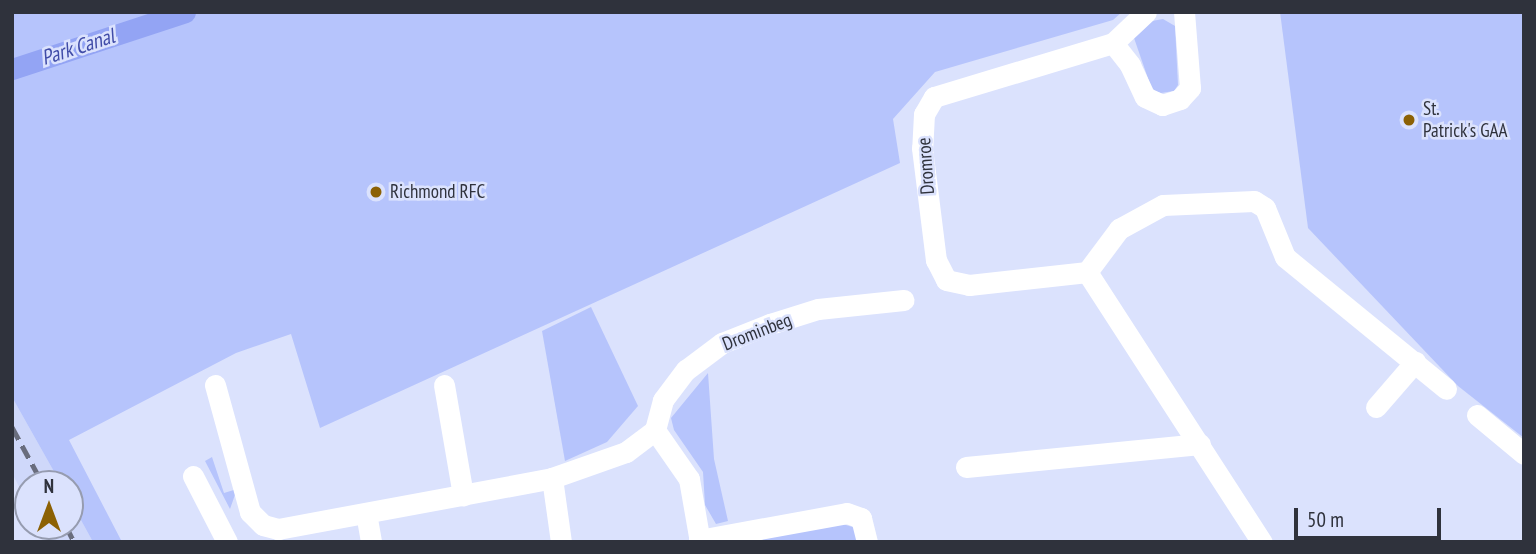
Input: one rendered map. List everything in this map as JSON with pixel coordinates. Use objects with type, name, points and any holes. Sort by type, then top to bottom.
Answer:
[{"type":"street","name":"Dromroe","points":[[1087,272],[970,285],[946,280],[936,260],[922,148],[924,114],[934,97],[1113,43],[1146,12]]},
{"type":"street","points":[[1113,43],[1130,65],[1145,97],[1162,105],[1180,99],[1190,88],[1184,12]]},
{"type":"street","points":[[1262,542],[1087,272],[1119,229],[1163,205],[1254,201],[1265,208],[1285,257],[1446,389]]},
{"type":"street","name":"Drominbeg","points":[[656,430],[657,414],[686,370],[722,343],[818,309],[904,300]]},
{"type":"street","points":[[1376,407],[1415,362]]},
{"type":"street","points":[[215,385],[250,512],[263,525],[278,528],[552,478],[626,452],[656,430],[689,479],[699,541],[847,513],[861,518],[867,542]]},
{"type":"street","points":[[444,385],[463,495]]},
{"type":"street","points":[[1477,415],[1524,454]]},
{"type":"street","points":[[966,467],[1200,444]]},
{"type":"street","points":[[193,476],[223,535],[250,512]]},
{"type":"street","points":[[552,478],[561,542]]},
{"type":"street","points":[[366,513],[371,542]]},
{"type":"shaded area","name":"Richmond RFC","points":[[12,12],[1122,12],[1113,20],[935,72],[893,119],[900,163],[320,428],[291,334],[236,353],[69,440],[122,542],[93,542],[84,526],[84,470],[53,470],[12,397]]},
{"type":"shaded area","name":"St. Patrick's GAA","points":[[1280,12],[1524,12],[1524,438],[1458,386],[1308,228]]},
{"type":"shaded area","points":[[1163,19],[1175,26],[1178,85],[1174,91],[1161,93],[1152,90],[1134,38],[1152,21]]},
{"type":"shaded area","points":[[591,307],[638,406],[607,442],[565,461],[542,331]]},
{"type":"shaded area","points":[[708,373],[714,459],[728,521],[716,524],[705,505],[703,472],[674,430],[671,418]]},
{"type":"shaded area","points":[[12,397],[53,470],[14,470],[14,477]]},
{"type":"shaded area","points":[[212,457],[224,493],[237,489],[230,509],[205,461]]},
{"type":"shaded area","points":[[839,523],[856,528],[858,542],[740,542]]},
{"type":"shaded area","points":[[84,526],[93,542],[46,540],[84,540]]},
{"type":"waterway","name":"Park Canal","points":[[12,69],[185,12]]},
{"type":"railway","points":[[12,427],[35,470]]},
{"type":"place","name":"St. Patrick's GAA","points":[[1409,120]]},
{"type":"place","name":"Richmond RFC","points":[[376,192]]}]
